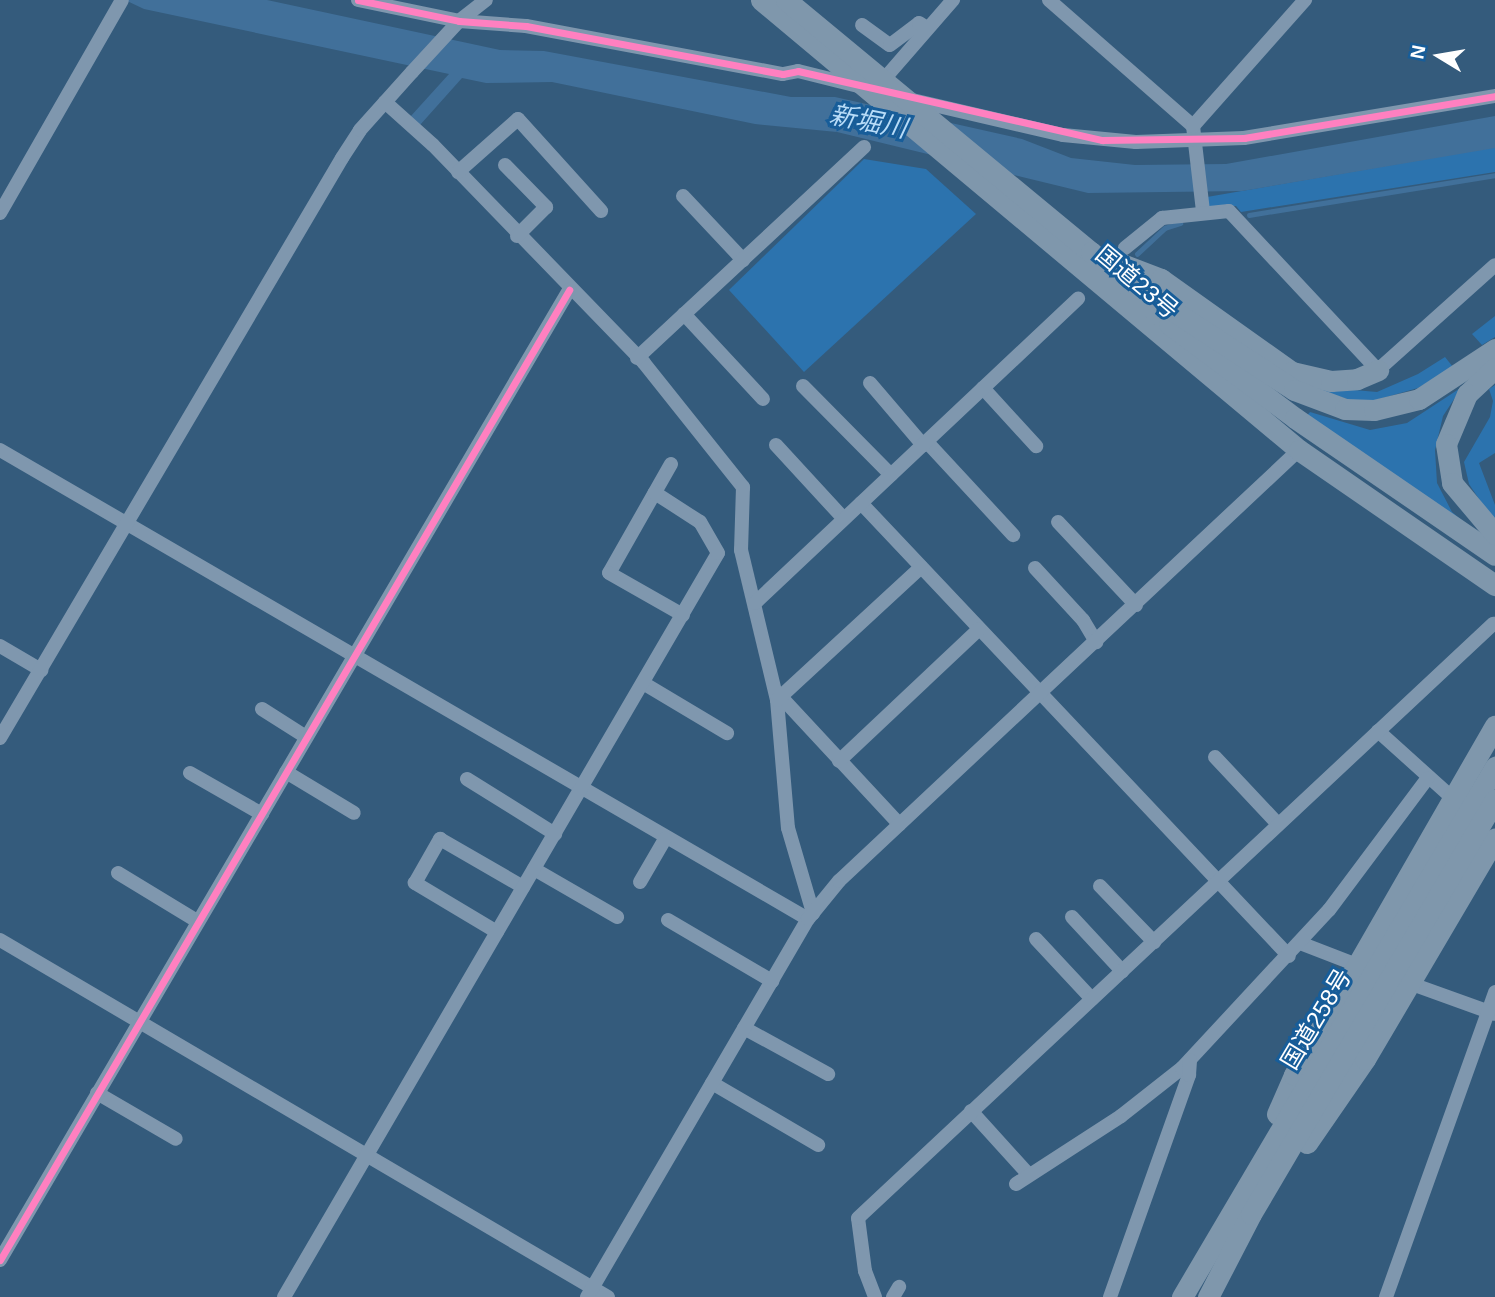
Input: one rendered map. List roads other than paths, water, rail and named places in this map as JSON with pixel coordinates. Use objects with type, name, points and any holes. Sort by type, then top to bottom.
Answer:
[{"type":"highway","name":"国道23号","points":[[761,0],[812,33],[999,190],[1299,450],[1349,488],[1495,585]]},
{"type":"highway","name":"国道23号","points":[[786,0],[812,33]]},
{"type":"highway","name":"国道23号","points":[[999,190],[1091,252],[1144,298],[1169,324],[1295,418],[1495,555]]},
{"type":"highway","points":[[1091,252],[1161,279],[1292,372],[1331,380],[1357,379],[1378,370]]},
{"type":"highway","points":[[1144,298],[1179,314],[1294,390],[1345,409],[1374,410],[1419,399],[1495,349]]},
{"type":"highway","points":[[1495,368],[1467,394],[1446,444],[1452,483],[1495,534]]},
{"type":"highway","points":[[1349,488],[1495,600]]},
{"type":"highway","points":[[1253,1174],[1294,1075],[1356,965],[1455,801],[1495,726]]},
{"type":"highway","name":"国道258号","points":[[1182,1297],[1495,767]]},
{"type":"highway","name":"国道258号","points":[[1208,1297],[1243,1236],[1251,1214],[1495,799]]},
{"type":"highway","points":[[1243,1236],[1365,1059],[1493,828]]},
{"type":"street","points":[[0,213],[111,24],[122,0]]},
{"type":"street","points":[[358,0],[459,22],[526,26],[783,74],[798,71],[1063,135],[1125,141],[1244,138],[1495,96]]},
{"type":"street","points":[[0,738],[322,189],[360,130],[459,22],[486,0]]},
{"type":"street","points":[[873,91],[953,0]]},
{"type":"street","points":[[1048,0],[1194,139],[1203,206]]},
{"type":"street","points":[[1194,139],[1305,0]]},
{"type":"street","points":[[862,25],[890,45],[919,23],[927,29]]},
{"type":"street","points":[[385,102],[458,172],[670,392],[743,486],[741,550],[780,700],[786,769],[786,816],[811,916]]},
{"type":"street","points":[[458,172],[517,118],[601,211]]},
{"type":"street","points":[[637,358],[864,146]]},
{"type":"street","points":[[505,165],[546,207],[517,236]]},
{"type":"street","points":[[683,196],[743,260]]},
{"type":"street","points":[[1125,248],[1162,218],[1203,206],[1229,211],[1378,370],[1495,265]]},
{"type":"street","points":[[0,1260],[569,290]]},
{"type":"street","points":[[755,603],[1078,299]]},
{"type":"street","points":[[684,314],[763,400]]},
{"type":"street","points":[[870,383],[1013,535]]},
{"type":"street","points":[[803,386],[891,475]]},
{"type":"street","points":[[983,388],[1036,446]]},
{"type":"street","points":[[776,446],[844,519]]},
{"type":"street","points":[[0,450],[665,839],[811,916]]},
{"type":"street","points":[[589,1292],[811,916],[839,880],[1299,450]]},
{"type":"street","points":[[671,464],[609,573],[683,615]]},
{"type":"street","points":[[655,493],[700,522],[719,553]]},
{"type":"street","points":[[861,503],[1289,956]]},
{"type":"street","points":[[1058,522],[1136,605]]},
{"type":"street","points":[[719,553],[741,550]]},
{"type":"street","points":[[284,1297],[719,553]]},
{"type":"street","points":[[780,700],[921,567]]},
{"type":"street","points":[[1035,568],[1083,620],[1096,642]]},
{"type":"street","points":[[875,1297],[865,1271],[858,1218],[1493,624]]},
{"type":"street","points":[[839,761],[979,629]]},
{"type":"street","points":[[0,646],[41,670]]},
{"type":"street","points":[[643,684],[727,733]]},
{"type":"street","points":[[780,700],[899,824]]},
{"type":"street","points":[[262,709],[306,737]]},
{"type":"street","points":[[1378,731],[1427,779],[1455,801]]},
{"type":"street","points":[[1215,757],[1278,824]]},
{"type":"street","points":[[286,772],[354,813]]},
{"type":"street","points":[[190,773],[262,814]]},
{"type":"street","points":[[467,779],[555,834]]},
{"type":"street","points":[[1016,1184],[1140,1102],[1190,1060],[1300,943],[1427,779]]},
{"type":"street","points":[[497,932],[415,883],[440,839],[523,887]]},
{"type":"street","points":[[640,883],[665,839]]},
{"type":"street","points":[[534,869],[617,917]]},
{"type":"street","points":[[118,873],[197,921]]},
{"type":"street","points":[[1100,886],[1154,942]]},
{"type":"street","points":[[1072,917],[1122,971]]},
{"type":"street","points":[[667,920],[772,981]]},
{"type":"street","points":[[1036,939],[1092,999]]},
{"type":"street","points":[[0,940],[367,1156],[589,1292],[608,1297]]},
{"type":"street","points":[[1300,943],[1356,965]]},
{"type":"street","points":[[1409,983],[1492,1013]]},
{"type":"street","points":[[1386,1297],[1492,1013],[1495,992]]},
{"type":"street","points":[[744,1028],[828,1074]]},
{"type":"street","points":[[1110,1297],[1189,1075],[1190,1060]]},
{"type":"street","points":[[712,1083],[818,1145]]},
{"type":"street","points":[[97,1093],[176,1139]]},
{"type":"street","points":[[971,1111],[1029,1175]]},
{"type":"water","name":"新堀川","points":[[125,0],[267,0],[500,50],[544,51],[791,97],[835,97],[1022,139],[1071,158],[1135,165],[1226,164],[1495,116],[1495,148],[1242,191],[1088,193],[837,132],[755,124],[552,82],[486,83],[462,78],[420,125],[410,117],[449,74],[144,9]]},
{"type":"waterway","points":[[1249,215],[1495,175]]},
{"type":"waterway","points":[[1137,254],[1165,228],[1180,223]]}]
